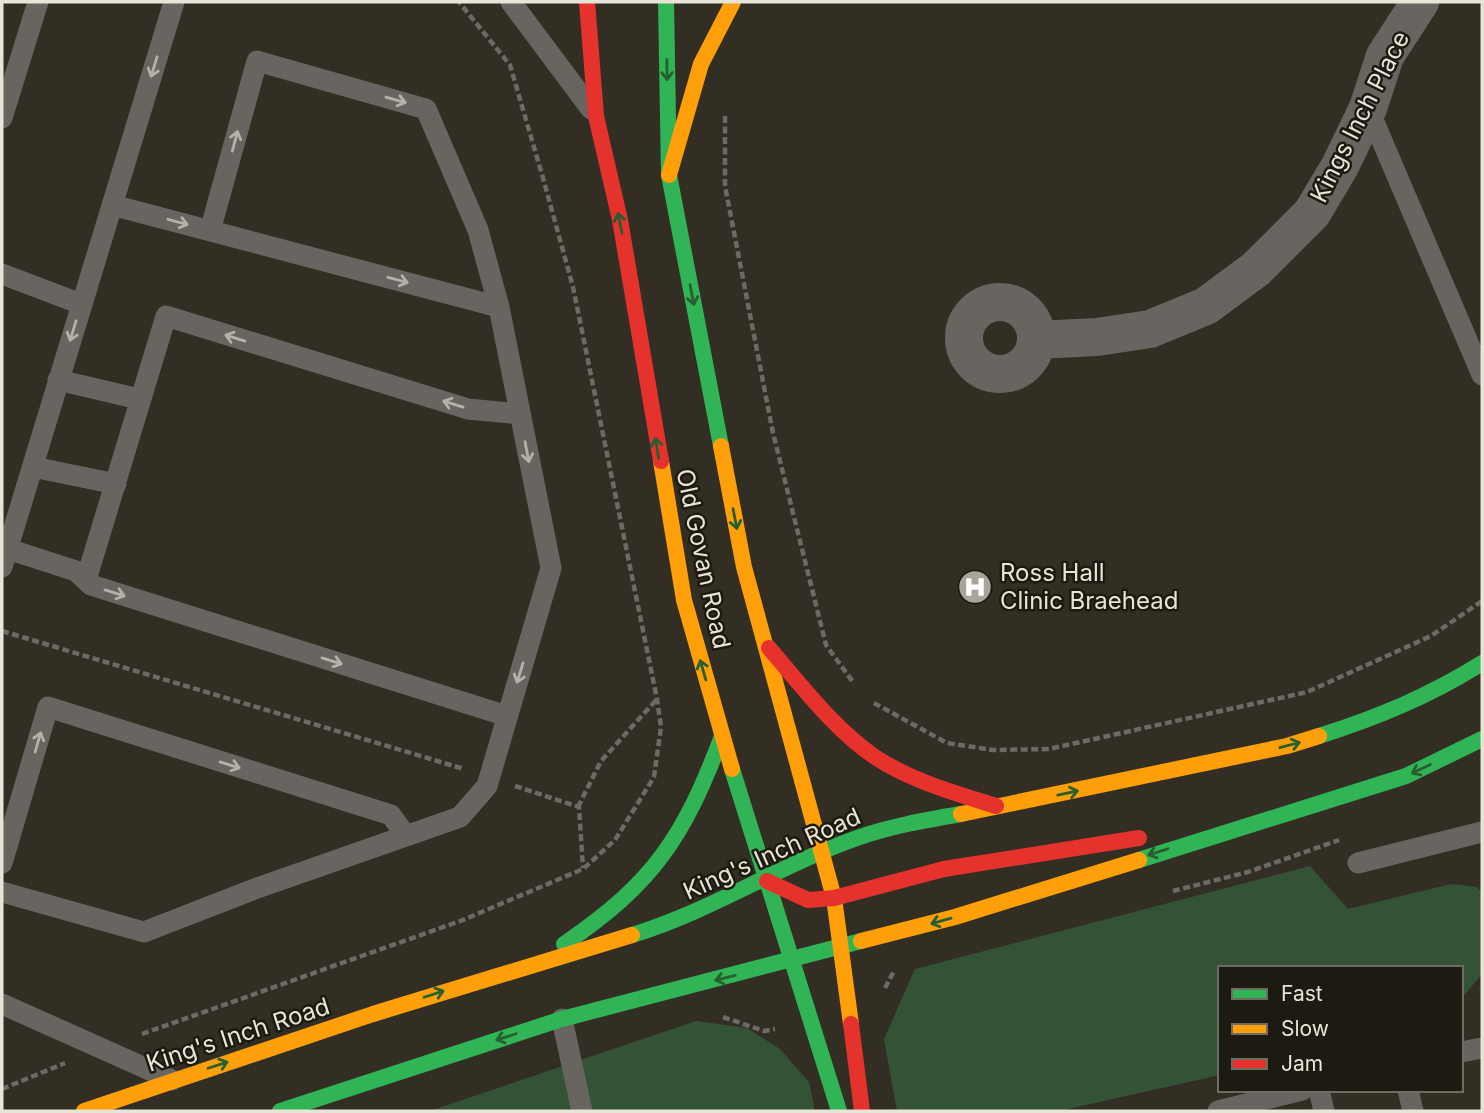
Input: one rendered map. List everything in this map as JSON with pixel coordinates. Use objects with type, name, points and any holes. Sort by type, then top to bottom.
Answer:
[{"type":"main road","name":"Old Govan Road","points":[[587,2],[596,116],[620,220],[684,600],[722,736],[839,1111]]},
{"type":"main road","name":"Old Govan Road","points":[[666,2],[669,175],[744,567],[834,898],[844,947],[848,1014],[862,1111]]},
{"type":"main road","points":[[669,175],[693,81],[719,22],[733,2]]},
{"type":"main road","points":[[763,641],[836,723],[864,749],[892,766],[950,792],[1001,807]]},
{"type":"main road","name":"King's Inch Road","points":[[84,1111],[535,962],[603,945],[674,922],[767,881],[823,851],[908,823],[1001,807],[1262,752],[1333,733],[1387,714],[1445,686],[1482,663]]},
{"type":"main road","points":[[535,962],[608,915],[633,894],[670,852],[706,782],[722,736]]},
{"type":"main road","points":[[280,1111],[562,1019],[955,917],[1265,817],[1406,776],[1482,738]]},
{"type":"main road","points":[[767,881],[808,900],[834,898],[944,869],[1265,817]]},
{"type":"street","name":"Kings Inch Place","points":[[1036,340],[1097,337],[1150,329],[1206,306],[1255,269],[1312,213],[1340,166],[1368,108],[1385,56],[1420,2]]},
{"type":"lane","points":[[2,118],[38,2]]},
{"type":"lane","points":[[174,2],[3,562],[76,571],[91,585],[507,716]]},
{"type":"lane","points":[[511,2],[596,116]]},
{"type":"lane","points":[[2,892],[144,932],[257,888],[460,817],[487,786],[490,778],[551,568],[499,307],[478,230],[426,108],[257,61],[211,231]]},
{"type":"lane","points":[[1368,108],[1482,375]]},
{"type":"lane","points":[[113,205],[499,307]]},
{"type":"lane","points":[[2,274],[81,304]]},
{"type":"lane","points":[[86,580],[166,316],[468,409],[520,414]]},
{"type":"lane","points":[[58,380],[139,399]]},
{"type":"lane","points":[[33,467],[116,484]]},
{"type":"lane","points":[[2,863],[10,805],[48,707],[391,815],[406,836]]},
{"type":"lane","points":[[1358,863],[1482,832]]},
{"type":"lane","points":[[2,1004],[172,1080]]},
{"type":"lane","points":[[562,1019],[582,1111]]},
{"type":"lane","points":[[1463,1052],[1482,1048]]},
{"type":"lane","points":[[1230,1110],[1295,1092]]},
{"type":"lane","points":[[1319,1092],[1324,1111]]},
{"type":"lane","points":[[1408,1092],[1413,1111]]},
{"type":"path","points":[[2,1089],[100,1048],[463,920],[583,869],[615,840],[654,777],[661,727],[657,699],[573,287],[510,65],[459,2]]},
{"type":"path","points":[[725,113],[725,186],[773,433],[826,645],[855,684]]},
{"type":"path","points":[[869,700],[947,743],[993,750],[1049,749],[1307,692],[1431,636],[1482,601]]},
{"type":"path","points":[[2,631],[578,807]]},
{"type":"path","points":[[583,869],[578,807],[601,761],[657,699]]},
{"type":"green space","points":[[1310,866],[1348,909],[1451,884],[1477,887],[1482,893],[1482,974],[1463,997],[1463,966],[1218,966],[1218,1075],[1059,1111],[897,1111],[884,1039],[915,969]]},
{"type":"green space","points":[[696,1021],[747,1028],[780,1049],[809,1082],[815,1111],[430,1111]]},
{"type":"traffic: fast","points":[[666,2],[669,175],[721,446]]},
{"type":"traffic: fast","points":[[1319,736],[1403,705],[1482,663]]},
{"type":"traffic: fast","points":[[564,944],[621,900],[644,878],[662,855],[694,803],[722,736]]},
{"type":"traffic: fast","points":[[1139,860],[1406,776],[1482,739]]},
{"type":"traffic: fast","points":[[732,769],[839,1111]]},
{"type":"traffic: fast","points":[[632,935],[690,914],[800,861],[857,838],[961,814]]},
{"type":"traffic: fast","points":[[280,1111],[562,1019],[861,941]]},
{"type":"traffic: slow","points":[[669,175],[701,64],[733,2]]},
{"type":"traffic: slow","points":[[721,446],[744,567],[834,898],[851,1024]]},
{"type":"traffic: slow","points":[[661,461],[684,600],[732,769]]},
{"type":"traffic: slow","points":[[961,814],[1287,746],[1319,736]]},
{"type":"traffic: slow","points":[[861,941],[955,917],[1139,860]]},
{"type":"traffic: slow","points":[[84,1111],[373,1014],[632,935]]},
{"type":"traffic: jam","points":[[587,2],[596,116],[620,220],[661,461]]},
{"type":"traffic: jam","points":[[769,648],[832,720],[875,757],[918,780],[996,806]]},
{"type":"traffic: jam","points":[[767,881],[808,900],[834,898],[944,869],[1139,838]]},
{"type":"traffic: jam","points":[[851,1024],[862,1111]]},
{"type":"place","name":"Ross Hall Clinic Braehead","points":[[975,587]]}]
